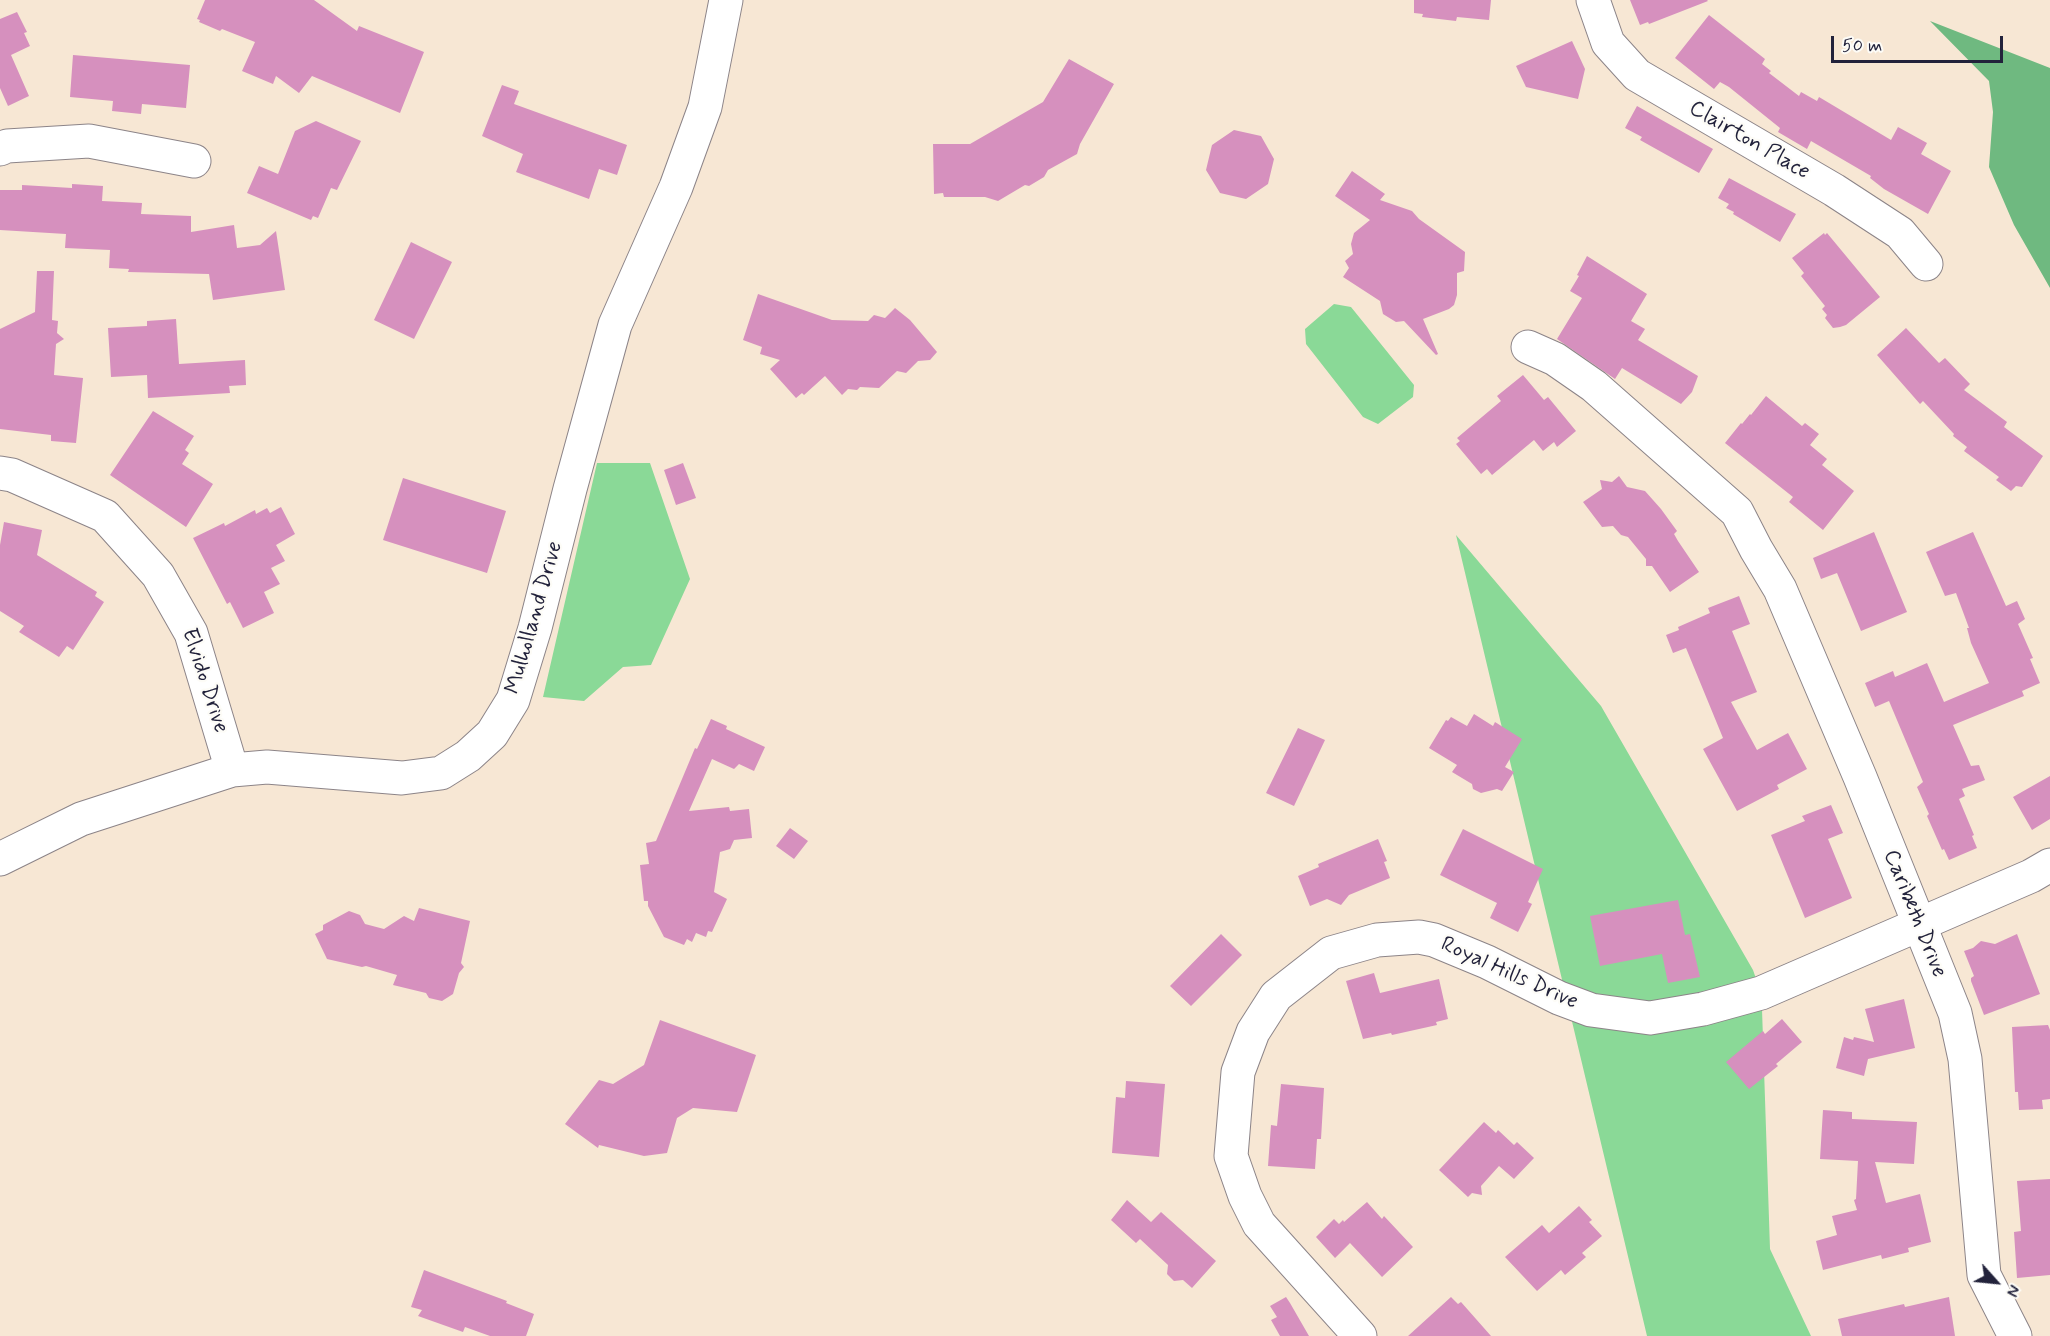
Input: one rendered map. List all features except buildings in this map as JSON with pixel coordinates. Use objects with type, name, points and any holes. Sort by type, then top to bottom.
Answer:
[{"type":"street","name":"Mulholland Drive","points":[[0,859],[81,819],[232,770],[267,767],[402,777],[441,773],[468,756],[492,734],[513,699],[535,628],[615,325],[676,187],[705,107],[726,0]]},
{"type":"street","name":"Clairton Place","points":[[1593,0],[1608,43],[1637,75],[1844,196],[1900,233],[1926,264]]},
{"type":"street","points":[[0,149],[7,146],[89,141],[194,160]]},
{"type":"street","name":"Caribeth Drive","points":[[1528,347],[1555,359],[1594,386],[1737,513],[1780,589],[1860,777],[1955,1013],[1965,1059],[1984,1275],[2015,1336]]},
{"type":"street","name":"Elvido Drive","points":[[0,473],[12,475],[105,516],[158,575],[191,633],[232,770]]},
{"type":"street","name":"Royal Hills Drive","points":[[1360,1336],[1259,1224],[1245,1196],[1231,1156],[1238,1072],[1252,1032],[1276,996],[1331,953],[1377,940],[1419,937],[1434,940],[1487,962],[1559,998],[1591,1010],[1650,1018],[1703,1009],[1761,993],[1919,926],[2031,876],[2050,865]]},
{"type":"green space","points":[[1930,21],[2050,68],[2050,288],[2014,225],[1989,167],[1993,112],[1989,81]]},
{"type":"green space","points":[[1334,304],[1351,307],[1414,385],[1413,397],[1378,424],[1363,417],[1306,344],[1305,329]]},
{"type":"green space","points":[[597,463],[650,463],[690,579],[651,665],[623,667],[584,701],[543,697]]},
{"type":"green space","points":[[1456,535],[1601,706],[1753,970],[1761,993],[1762,1009],[1770,1249],[1811,1336],[1647,1336]]}]
